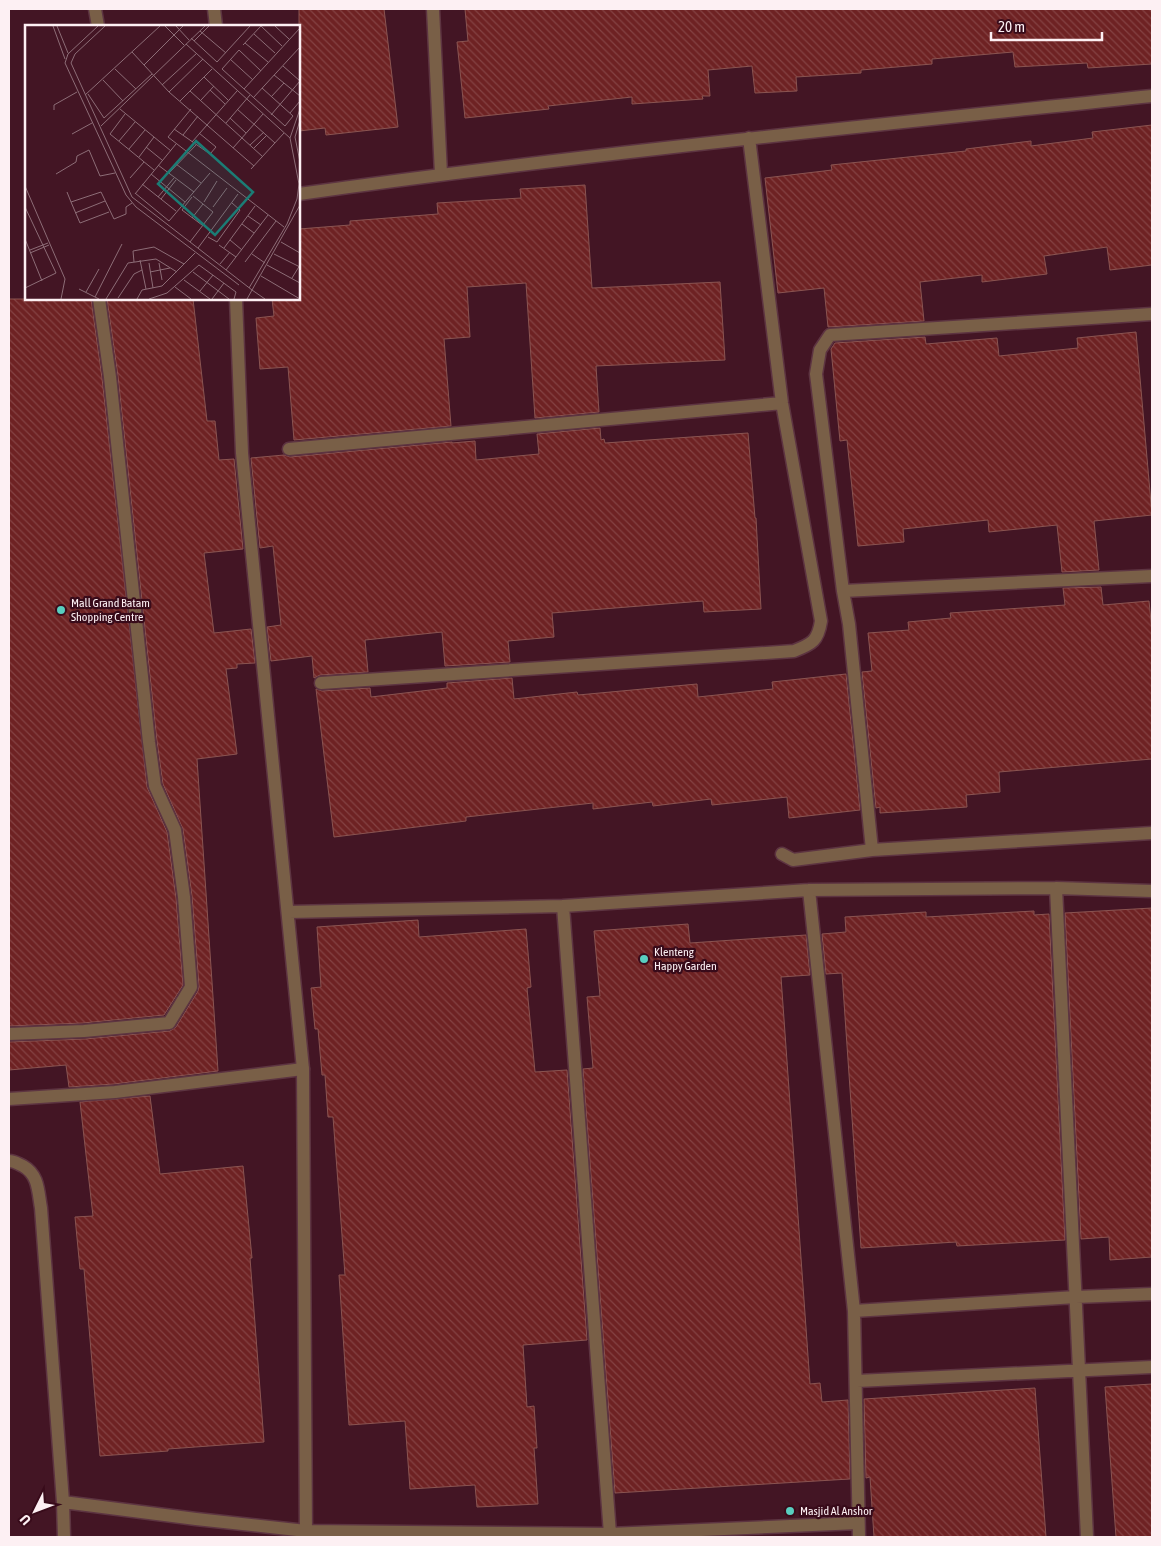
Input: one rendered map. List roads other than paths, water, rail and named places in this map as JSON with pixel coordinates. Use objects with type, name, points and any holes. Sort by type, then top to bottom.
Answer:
[{"type":"street","points":[[95,9],[98,25]]},
{"type":"street","points":[[214,9],[216,25]]},
{"type":"street","points":[[432,9],[441,174]]},
{"type":"street","points":[[300,194],[441,174],[749,138],[1152,96]]},
{"type":"street","points":[[321,683],[794,651],[810,645],[819,633],[821,621],[782,403],[749,138]]},
{"type":"street","points":[[9,1034],[84,1031],[169,1023],[191,987],[184,896],[175,830],[155,786],[148,742],[111,387],[99,300]]},
{"type":"street","points":[[236,300],[242,453],[303,1070],[306,1534]]},
{"type":"street","points":[[872,850],[849,624],[843,591],[816,374],[820,350],[830,335],[1152,314]]},
{"type":"street","points":[[289,449],[782,403]]},
{"type":"street","points":[[843,591],[1152,576]]},
{"type":"street","points":[[782,854],[793,860],[872,850],[1152,833]]},
{"type":"street","points":[[288,912],[563,906],[809,890],[1056,888],[1152,891]]},
{"type":"street","points":[[1056,888],[1087,1537]]},
{"type":"street","points":[[809,890],[854,1311],[859,1537]]},
{"type":"street","points":[[563,906],[610,1534]]},
{"type":"street","points":[[9,1099],[115,1092],[303,1070]]},
{"type":"street","points":[[9,1161],[14,1161],[30,1170],[36,1178],[41,1208],[64,1537]]},
{"type":"street","points":[[854,1311],[1152,1294]]},
{"type":"street","points":[[857,1381],[1152,1367]]},
{"type":"street","points":[[63,1502],[306,1534],[610,1534],[858,1523]]},
{"type":"place","name":"Mall Grand Batam Shopping Centre","points":[[61,610]]},
{"type":"place","name":"Klenteng Happy Garden","points":[[644,959]]},
{"type":"place","name":"Masjid Al Anshor","points":[[790,1511]]}]
